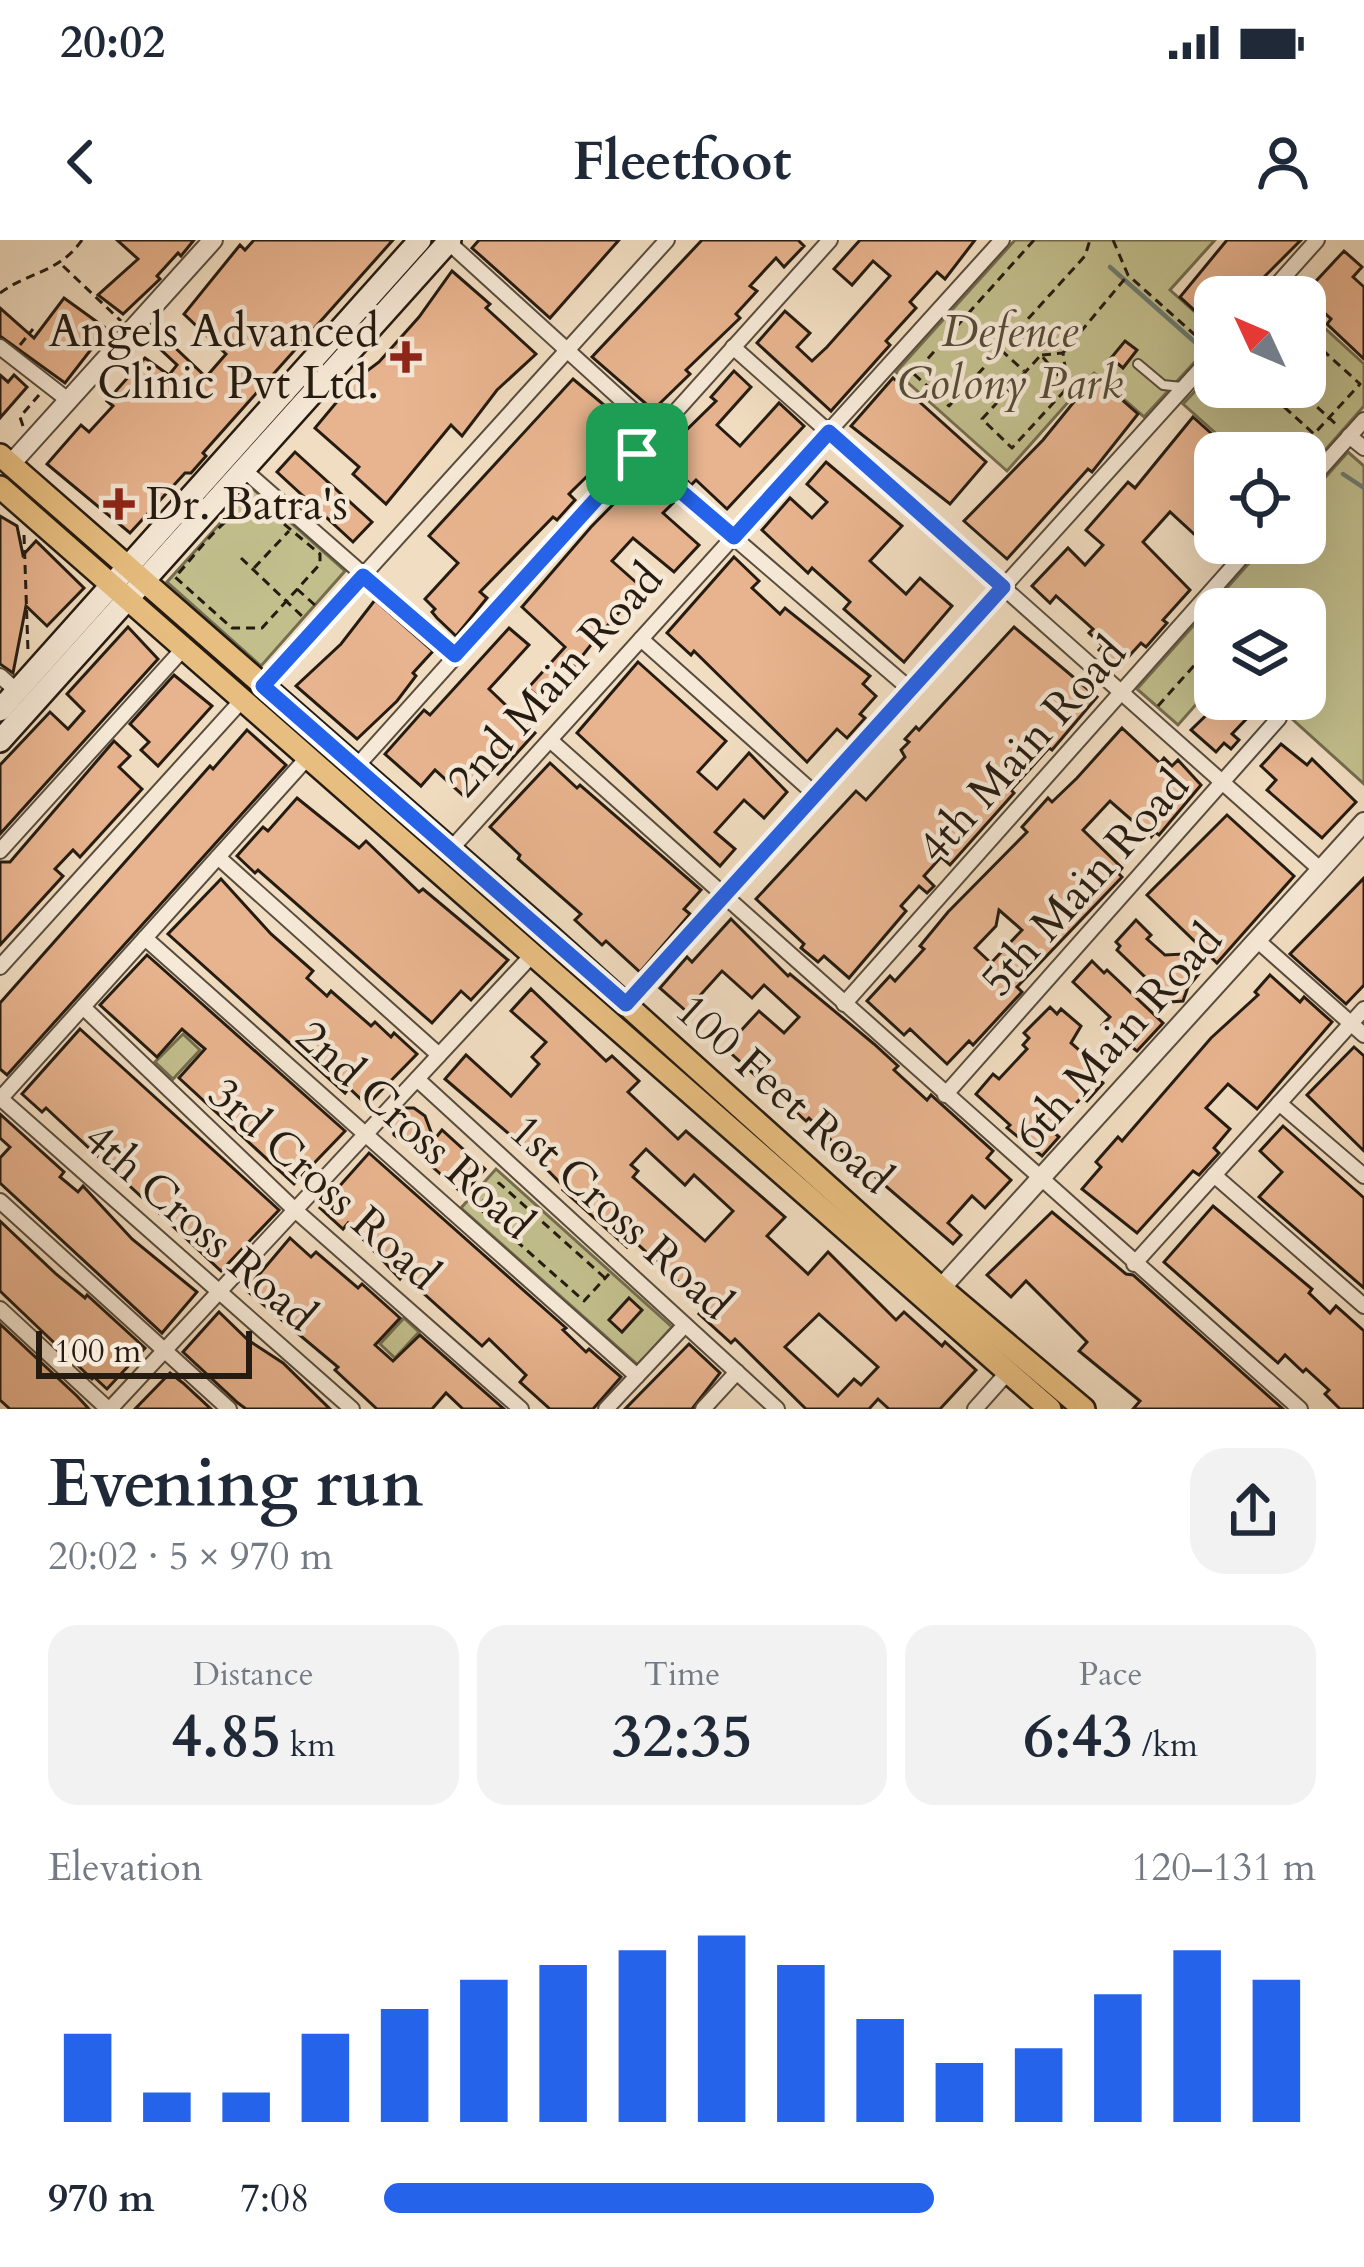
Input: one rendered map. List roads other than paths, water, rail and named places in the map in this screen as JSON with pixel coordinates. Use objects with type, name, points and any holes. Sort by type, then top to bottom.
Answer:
[{"type":"main road","points":[[0,741],[420,240]]},
{"type":"main road","points":[[0,710],[9,683],[127,584],[244,470],[448,241]]},
{"type":"main road","name":"100 Feet Road","points":[[5,460],[127,584],[183,649],[935,1295],[1084,1409]]},
{"type":"main road","name":"100 Feet Road","points":[[0,487],[263,686],[452,849],[626,1004],[1050,1409]]},
{"type":"street","points":[[5,460],[31,442],[213,240]]},
{"type":"street","points":[[263,686],[667,240]]},
{"type":"street","points":[[356,767],[830,240]]},
{"type":"street","name":"2nd Main Road","points":[[452,849],[1002,240]]},
{"type":"street","points":[[1285,276],[1317,240]]},
{"type":"street","points":[[448,241],[657,432]]},
{"type":"street","points":[[734,347],[1321,870]]},
{"type":"street","points":[[6,352],[68,400]]},
{"type":"street","points":[[626,1004],[1194,376]]},
{"type":"street","points":[[1326,462],[1364,420]]},
{"type":"street","points":[[1349,436],[1364,448]]},
{"type":"street","points":[[637,454],[910,690]]},
{"type":"street","points":[[244,470],[455,655]]},
{"type":"street","name":"4th Main Road","points":[[844,1004],[1235,564]]},
{"type":"street","points":[[641,639],[816,795]]},
{"type":"street","points":[[0,851],[183,649]]},
{"type":"street","points":[[0,967],[243,699]]},
{"type":"street","name":"5th Main Road","points":[[945,1095],[1278,720]]},
{"type":"street","points":[[550,740],[1300,1409]]},
{"type":"street","points":[[0,1099],[308,757]]},
{"type":"street","name":"6th Main Road","points":[[935,1295],[1364,822]]},
{"type":"street","points":[[218,857],[440,1054]]},
{"type":"street","name":"2nd Cross Road","points":[[145,938],[637,1376]]},
{"type":"street","points":[[1258,941],[1364,1035]]},
{"type":"street","points":[[0,1310],[109,1409],[534,953]]},
{"type":"street","name":"3rd Cross Road","points":[[82,1007],[295,1210],[521,1409]]},
{"type":"street","points":[[1134,1264],[1364,1009]]},
{"type":"street","name":"1st Cross Road","points":[[417,1079],[777,1409]]},
{"type":"street","name":"4th Cross Road","points":[[0,1099],[352,1409]]},
{"type":"street","points":[[1280,1103],[1364,1176]]},
{"type":"street","points":[[1214,1175],[1364,1306]]},
{"type":"street","points":[[0,1201],[230,1409]]},
{"type":"street","points":[[606,1409],[685,1324]]},
{"type":"street","points":[[703,1409],[737,1372]]},
{"type":"street","points":[[975,1409],[1007,1372]]},
{"type":"lane","points":[[1138,364],[1163,385],[1184,387]]},
{"type":"waterway","points":[[1110,267],[1194,341]]},
{"type":"waterway","points":[[1343,474],[1364,488]]},
{"type":"place","name":"Angels Advanced Clinic Pvt Ltd.","points":[[406,357]]},
{"type":"place","name":"Dr. Batra's","points":[[119,504]]},
{"type":"park label","name":"Defence Colony Park","points":[[1010,357]]}]
